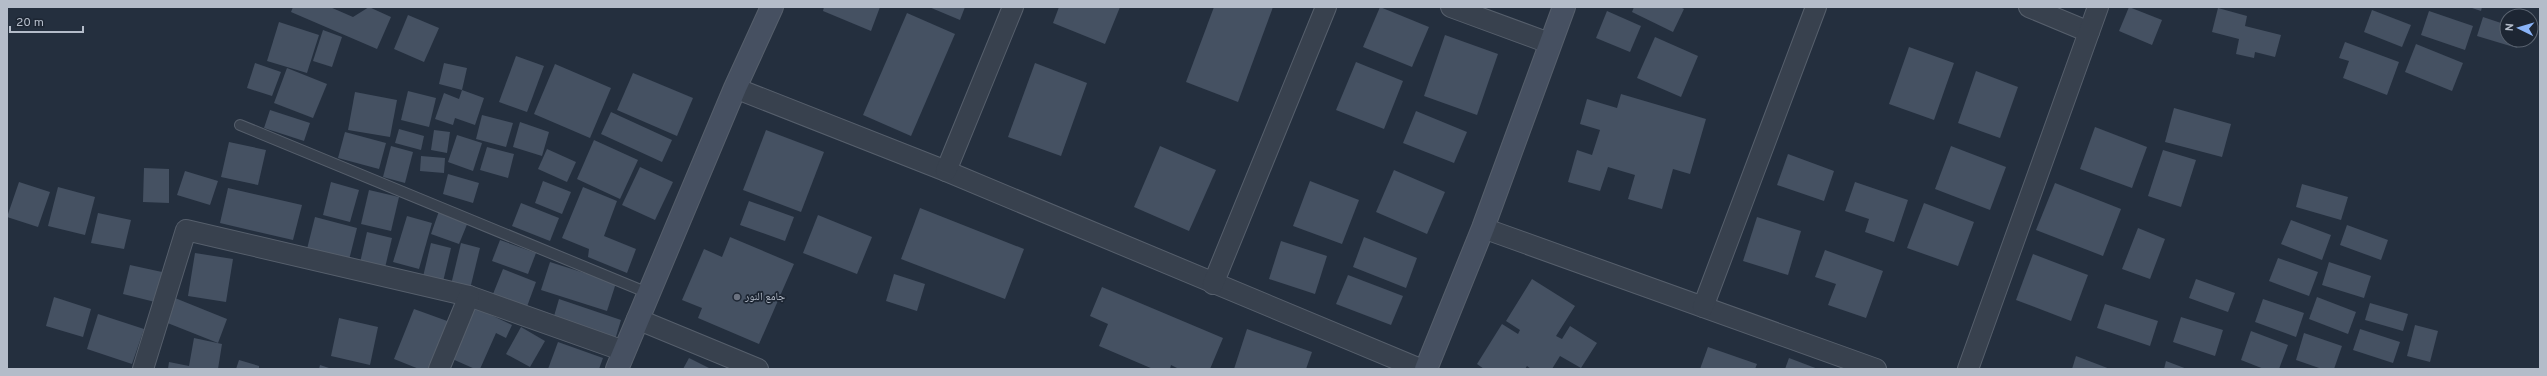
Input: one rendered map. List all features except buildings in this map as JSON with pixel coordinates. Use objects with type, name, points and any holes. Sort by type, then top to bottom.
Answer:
[{"type":"street","points":[[143,369],[186,230],[469,296],[621,360],[735,88],[772,7]]},
{"type":"street","points":[[946,172],[1013,7]]},
{"type":"street","points":[[1213,284],[1326,7]]},
{"type":"street","points":[[1451,7],[1549,43]]},
{"type":"street","points":[[1426,369],[1483,228],[1549,43],[1564,7]]},
{"type":"street","points":[[1703,307],[1816,7]]},
{"type":"street","points":[[2029,7],[2089,32]]},
{"type":"street","points":[[1968,369],[2098,7]]},
{"type":"street","points":[[735,88],[946,172],[1420,369]]},
{"type":"street","points":[[1483,228],[1876,369]]},
{"type":"street","points":[[439,369],[469,296]]},
{"type":"street","points":[[637,319],[758,369]]},
{"type":"lane","points":[[240,125],[648,293]]},
{"type":"place","name":"جامع النور","points":[[737,297]]}]
